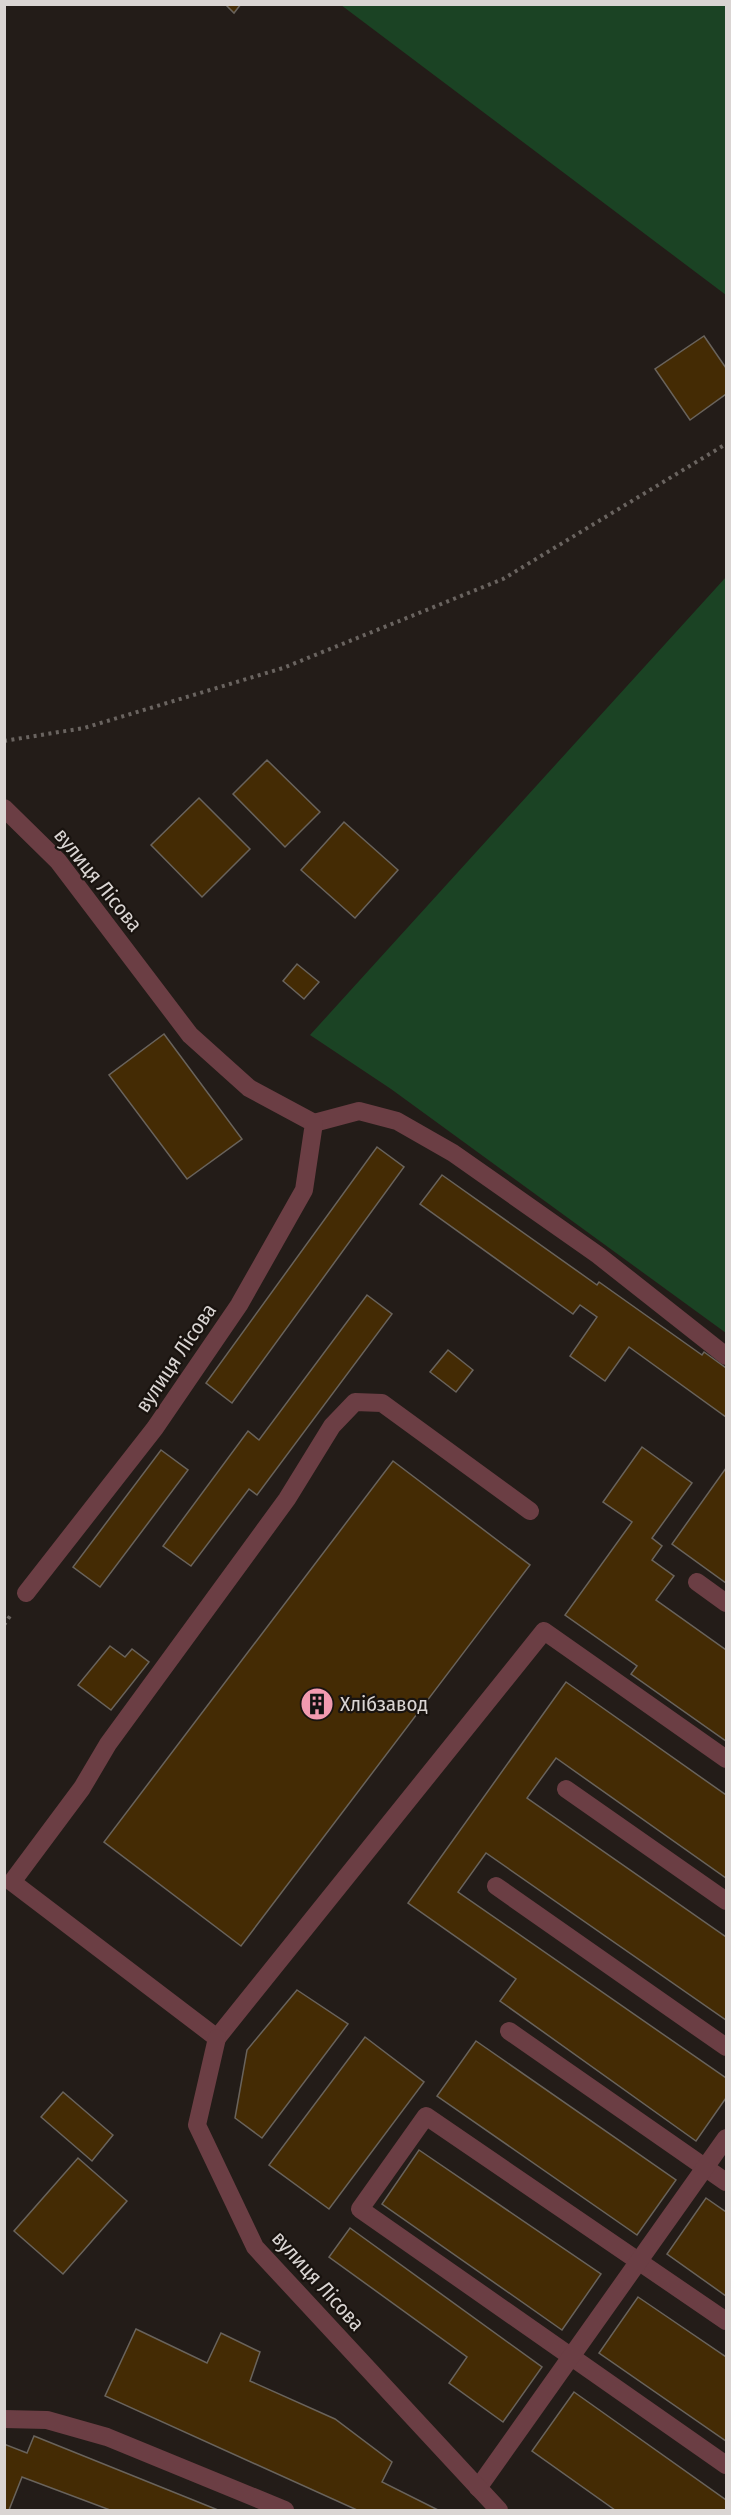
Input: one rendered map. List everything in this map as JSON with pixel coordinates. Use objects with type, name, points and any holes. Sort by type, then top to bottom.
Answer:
[{"type":"street","name":"вулиця Лісова","points":[[4,808],[58,861],[190,1035],[249,1088],[314,1123],[304,1190],[238,1305],[155,1428],[26,1593]]},
{"type":"street","points":[[314,1123],[359,1112],[397,1121],[453,1153],[588,1248],[726,1356]]},
{"type":"street","points":[[530,1511],[382,1402],[354,1402],[332,1426],[287,1499],[108,1744],[82,1788],[12,1882],[217,2038],[544,1631],[726,1759]]},
{"type":"street","points":[[697,1582],[726,1603]]},
{"type":"street","points":[[566,1790],[726,1901]]},
{"type":"street","points":[[496,1887],[726,2046]]},
{"type":"street","points":[[509,2031],[726,2182]]},
{"type":"street","name":"вулиця Лісова","points":[[217,2038],[196,2125],[255,2247],[499,2511]]},
{"type":"street","points":[[726,2321],[426,2116],[360,2209],[572,2355],[726,2465]]},
{"type":"street","points":[[478,2488],[726,2138]]},
{"type":"street","points":[[4,2419],[47,2420],[107,2437],[285,2511]]},
{"type":"path","points":[[4,741],[84,728],[283,668],[503,579],[726,444]]},
{"type":"green space","points":[[341,5],[726,5],[726,295]]},
{"type":"green space","points":[[726,577],[726,1333],[391,1089],[310,1035]]},
{"type":"building","points":[[225,4],[241,4],[234,13]]},
{"type":"building","points":[[704,336],[726,368],[726,394],[690,420],[655,369]]},
{"type":"building","points":[[267,760],[320,812],[285,847],[233,794]]},
{"type":"building","points":[[199,798],[250,849],[202,897],[151,845]]},
{"type":"building","points":[[344,822],[398,870],[355,918],[301,870]]},
{"type":"building","points":[[297,964],[319,982],[304,999],[283,981]]},
{"type":"building","points":[[164,1034],[242,1139],[187,1179],[109,1075]]},
{"type":"building","points":[[377,1147],[404,1167],[232,1403],[206,1383]]},
{"type":"building","points":[[442,1175],[597,1285],[599,1282],[702,1355],[704,1352],[726,1368],[726,1417],[629,1347],[605,1381],[570,1356],[597,1317],[580,1305],[573,1314],[420,1204]]},
{"type":"building","points":[[367,1295],[392,1314],[257,1495],[249,1489],[191,1566],[163,1546],[248,1431],[259,1440]]},
{"type":"building","points":[[448,1350],[473,1370],[456,1392],[430,1372]]},
{"type":"building","points":[[642,1447],[692,1483],[652,1538],[662,1546],[652,1560],[674,1576],[656,1600],[726,1650],[726,1741],[631,1674],[637,1666],[565,1615],[632,1522],[603,1502]]},
{"type":"building","points":[[161,1450],[188,1470],[100,1587],[73,1567]]},
{"type":"building","name":"Хлібзавод","points":[[393,1461],[530,1565],[241,1946],[104,1842]]},
{"type":"building","points":[[726,1468],[726,1583],[672,1544]]},
{"type":"building","points":[[110,1646],[125,1657],[132,1649],[149,1662],[111,1710],[78,1685]]},
{"type":"building","points":[[566,1682],[726,1795],[726,1878],[556,1758],[527,1798],[726,1937],[726,2020],[486,1853],[458,1892],[726,2078],[726,2098],[696,2141],[500,2001],[516,1979],[408,1903]]},
{"type":"building","points":[[297,1990],[348,2024],[262,2138],[235,2118],[247,2050]]},
{"type":"building","points":[[365,2037],[424,2082],[329,2209],[269,2165]]},
{"type":"building","points":[[476,2041],[676,2180],[637,2235],[437,2096]]},
{"type":"building","points":[[63,2092],[113,2135],[92,2161],[41,2117]]},
{"type":"building","points":[[419,2150],[601,2274],[562,2330],[382,2204]]},
{"type":"building","points":[[78,2158],[127,2201],[63,2274],[14,2231]]},
{"type":"building","points":[[706,2198],[726,2212],[726,2296],[667,2254]]},
{"type":"building","points":[[350,2228],[542,2367],[503,2422],[449,2383],[467,2357],[329,2257]]},
{"type":"building","points":[[638,2297],[726,2357],[726,2441],[599,2353]]},
{"type":"building","points":[[136,2329],[207,2363],[221,2333],[260,2352],[250,2381],[335,2419],[392,2462],[382,2482],[438,2510],[357,2510],[105,2396]]},
{"type":"building","points":[[574,2392],[726,2500],[726,2510],[615,2510],[532,2451]]},
{"type":"building","points":[[34,2436],[218,2510],[110,2510],[22,2477],[9,2510],[4,2510],[4,2444],[27,2453]]},
{"type":"place","name":"Хлібзавод","points":[[317,1704]]}]
